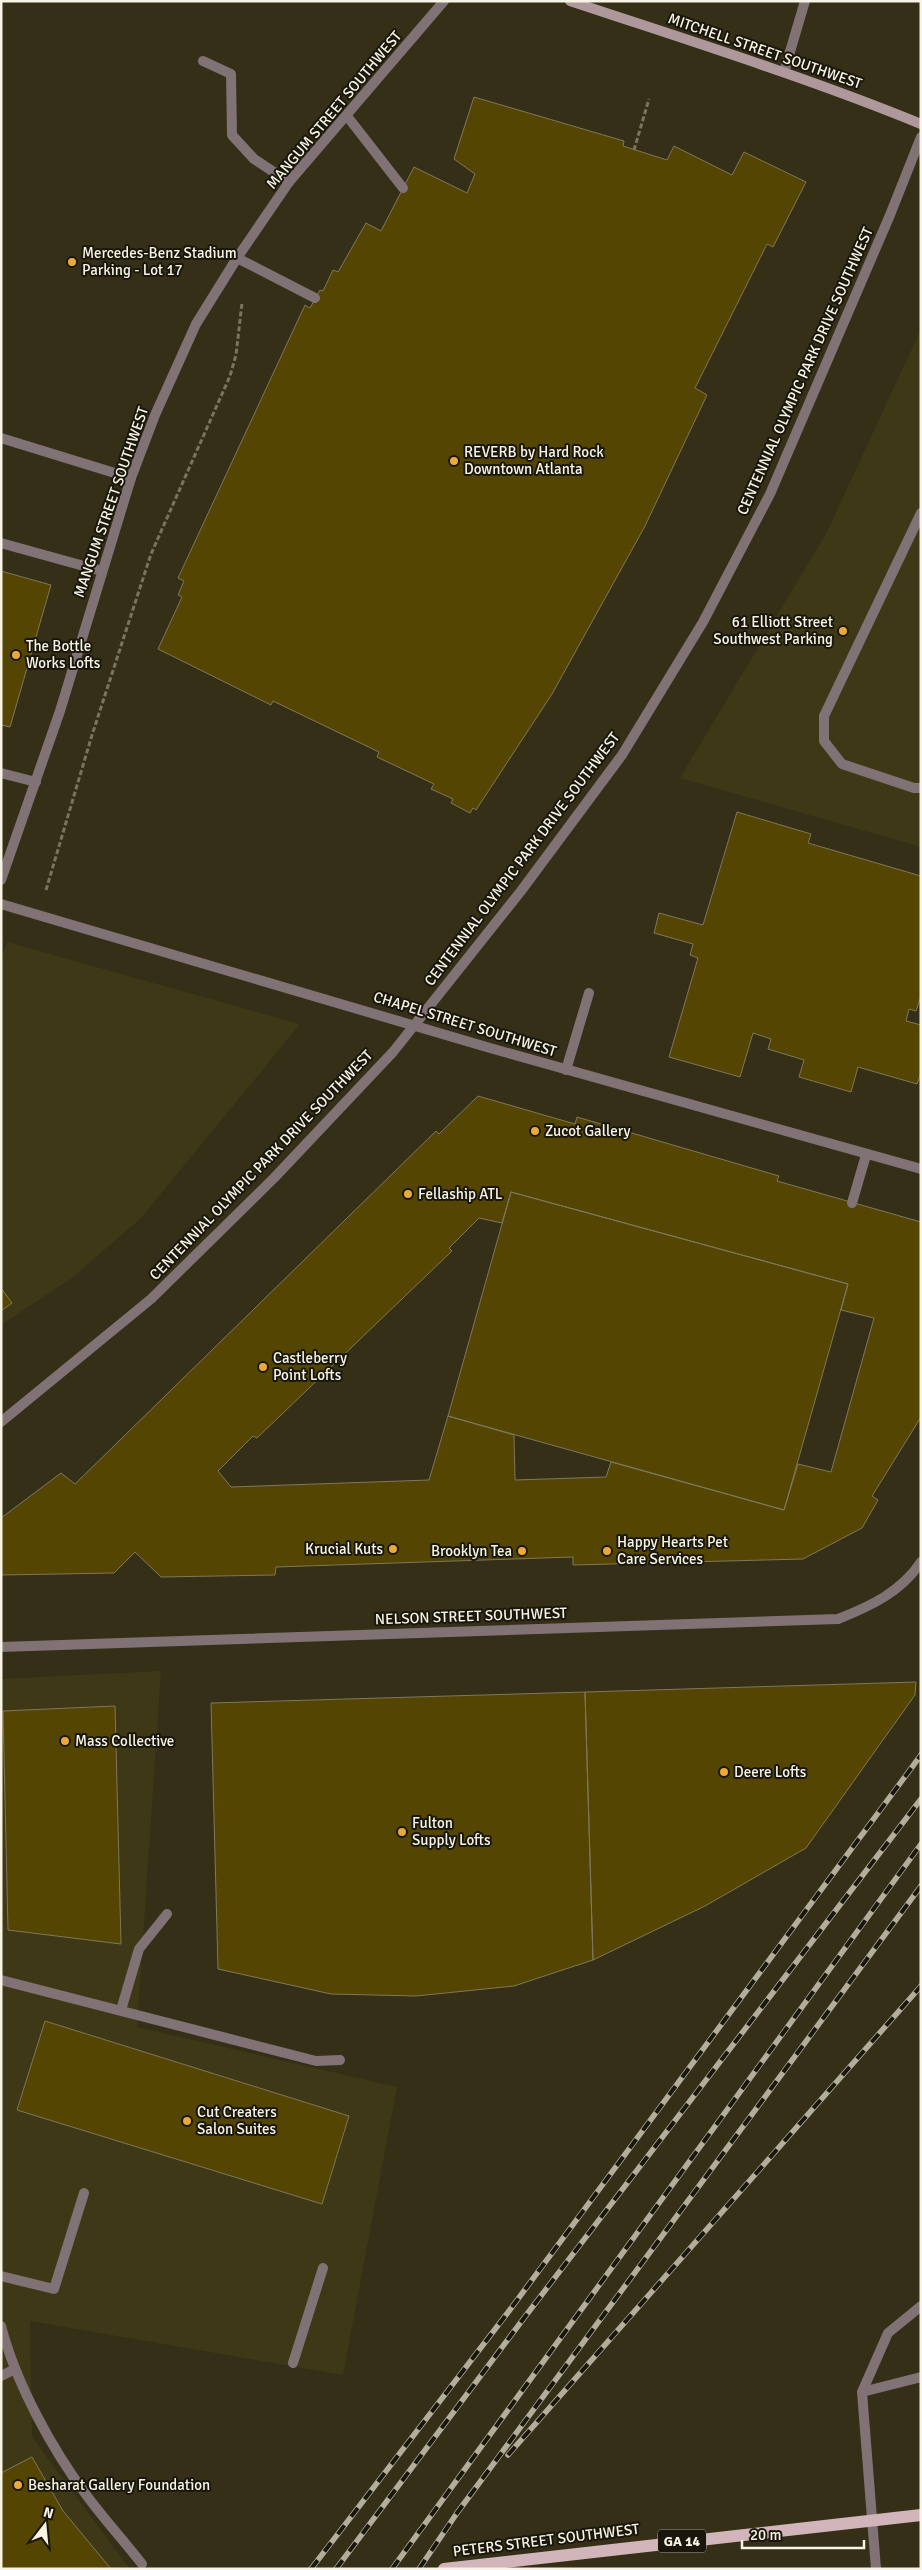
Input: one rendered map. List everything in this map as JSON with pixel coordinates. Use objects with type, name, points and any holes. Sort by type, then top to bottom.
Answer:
[{"type":"main road","name":"MITCHELL STREET SOUTHWEST","points":[[570,1],[784,72],[862,100],[921,124]]},
{"type":"main road","name":"PETERS STREET SOUTHWEST","points":[[444,2569],[921,2515]]},
{"type":"street","name":"MANGUM STREET SOUTHWEST","points":[[1,880],[36,782],[131,478],[155,415],[196,324],[237,258],[289,182],[444,1]]},
{"type":"street","points":[[784,72],[805,1]]},
{"type":"street","points":[[202,61],[231,74],[232,135],[254,160],[289,182]]},
{"type":"street","points":[[347,116],[403,188]]},
{"type":"street","name":"CENTENNIAL OLYMPIC PARK DRIVE SOUTHWEST","points":[[1,1422],[151,1299],[274,1178],[415,1025],[521,891],[622,755],[703,622],[770,494],[890,215],[921,137]]},
{"type":"street","points":[[237,258],[316,298]]},
{"type":"street","points":[[1,438],[131,478]]},
{"type":"street","points":[[921,513],[824,716],[824,741],[842,764],[914,788],[921,788]]},
{"type":"street","points":[[1,543],[102,571]]},
{"type":"street","points":[[1,773],[36,782]]},
{"type":"street","name":"CHAPEL STREET SOUTHWEST","points":[[1,904],[566,1070],[921,1170]]},
{"type":"street","points":[[566,1070],[589,993]]},
{"type":"street","points":[[852,1203],[866,1155]]},
{"type":"street","name":"NELSON STREET SOUTHWEST","points":[[1,1647],[838,1619],[877,1603],[912,1576],[921,1562]]},
{"type":"street","points":[[121,2010],[139,1949],[167,1914]]},
{"type":"street","points":[[1,1980],[316,2061],[340,2060]]},
{"type":"street","points":[[1,2276],[25,2280],[54,2289],[84,2193]]},
{"type":"street","points":[[293,2363],[323,2268]]},
{"type":"street","points":[[876,2569],[862,2392],[888,2333],[921,2306]]},
{"type":"street","points":[[1,2326],[15,2369],[50,2438],[86,2495],[142,2564]]},
{"type":"street","points":[[1,2376],[15,2369]]},
{"type":"street","points":[[862,2392],[921,2377]]},
{"type":"path","points":[[634,150],[648,99]]},
{"type":"path","points":[[39,914],[130,615],[151,554],[230,376],[236,355],[243,298],[237,258]]},
{"type":"shaded area","name":"61 Elliott Street Southwest Parking","points":[[921,329],[921,847],[680,778],[827,532]]},
{"type":"shaded area","points":[[7,942],[300,1024],[141,1218],[72,1278],[1,1325],[1,960]]},
{"type":"shaded area","points":[[161,1671],[137,2027],[397,2087],[343,2375],[30,2321],[32,2437],[130,2569],[1,2569],[1,1679]]},
{"type":"building","name":"REVERB by Hard Rock Downtown Atlanta","points":[[474,97],[624,141],[623,146],[667,160],[674,146],[732,175],[744,152],[806,182],[773,247],[767,244],[695,388],[707,395],[645,526],[552,694],[476,810],[473,808],[470,813],[451,803],[453,799],[431,789],[434,784],[377,757],[379,752],[273,701],[271,705],[158,649],[182,597],[178,595],[184,581],[178,578],[305,305],[310,308],[320,290],[323,291],[333,270],[338,272],[366,223],[381,231],[414,167],[467,193],[475,174],[454,159]]},
{"type":"building","name":"The Bottle Works Lofts","points":[[1,571],[51,585],[10,727],[1,725]]},
{"type":"building","points":[[737,812],[811,834],[808,843],[921,876],[921,996],[916,1011],[909,1009],[906,1021],[921,1025],[921,1073],[917,1084],[858,1067],[851,1092],[799,1077],[804,1060],[768,1049],[771,1039],[753,1033],[740,1077],[669,1057],[698,958],[690,955],[693,944],[654,933],[659,913],[703,925]]},
{"type":"building","name":"Castleberry Point Lofts","points":[[478,1096],[575,1124],[577,1117],[779,1176],[777,1181],[921,1222],[921,1417],[872,1496],[878,1500],[862,1528],[803,1559],[573,1565],[573,1557],[276,1567],[275,1575],[161,1577],[135,1552],[114,1573],[1,1575],[1,1518],[61,1473],[75,1484],[436,1131],[439,1134]],"holes":[[[511,1192],[848,1284],[841,1310],[874,1318],[831,1472],[798,1464],[784,1510],[611,1462],[606,1477],[515,1480],[514,1435],[448,1416],[429,1480],[231,1487],[218,1471],[253,1436],[257,1438],[452,1251],[449,1248],[479,1218],[502,1223]]]},
{"type":"building","points":[[511,1192],[848,1284],[784,1510],[448,1416]]},
{"type":"building","points":[[1,1288],[12,1303],[1,1311]]},
{"type":"building","name":"Deere Lofts","points":[[916,1682],[915,1695],[806,1848],[705,1906],[593,1960],[585,1692]]},
{"type":"building","name":"Fulton Supply Lofts","points":[[585,1692],[593,1960],[514,1986],[416,1996],[331,1994],[218,1969],[211,1703]]},
{"type":"building","points":[[115,1706],[121,1944],[8,1930],[3,1711]]},
{"type":"building","points":[[45,2021],[349,2116],[322,2204],[17,2110]]},
{"type":"building","points":[[32,2457],[63,2511],[111,2569],[1,2569],[1,2473]]},
{"type":"railway","points":[[311,2569],[509,2311],[921,1755]]},
{"type":"railway","points":[[336,2569],[524,2318],[921,1799]]},
{"type":"railway","points":[[392,2569],[921,1844]]},
{"type":"railway","points":[[419,2569],[457,2513],[921,1886]]},
{"type":"railway","points":[[508,2455],[921,1986]]},
{"type":"place","name":"Mercedes-Benz Stadium Parking - Lot 17","points":[[72,262]]},
{"type":"place","name":"REVERB by Hard Rock Downtown Atlanta","points":[[454,461]]},
{"type":"place","name":"61 Elliott Street Southwest Parking","points":[[843,631]]},
{"type":"place","name":"The Bottle Works Lofts","points":[[16,655]]},
{"type":"place","name":"Zucot Gallery","points":[[535,1131]]},
{"type":"place","name":"Fellaship ATL","points":[[408,1194]]},
{"type":"place","name":"Castleberry Point Lofts","points":[[263,1367]]},
{"type":"place","name":"Krucial Kuts","points":[[393,1549]]},
{"type":"place","name":"Brooklyn Tea","points":[[522,1551]]},
{"type":"place","name":"Happy Hearts Pet Care Services","points":[[607,1551]]},
{"type":"place","name":"Mass Collective","points":[[65,1741]]},
{"type":"place","name":"Deere Lofts","points":[[724,1772]]},
{"type":"place","name":"Fulton Supply Lofts","points":[[402,1832]]},
{"type":"place","name":"Cut Creaters Salon Suites","points":[[187,2121]]},
{"type":"place","name":"Besharat Gallery Foundation","points":[[18,2485]]}]
